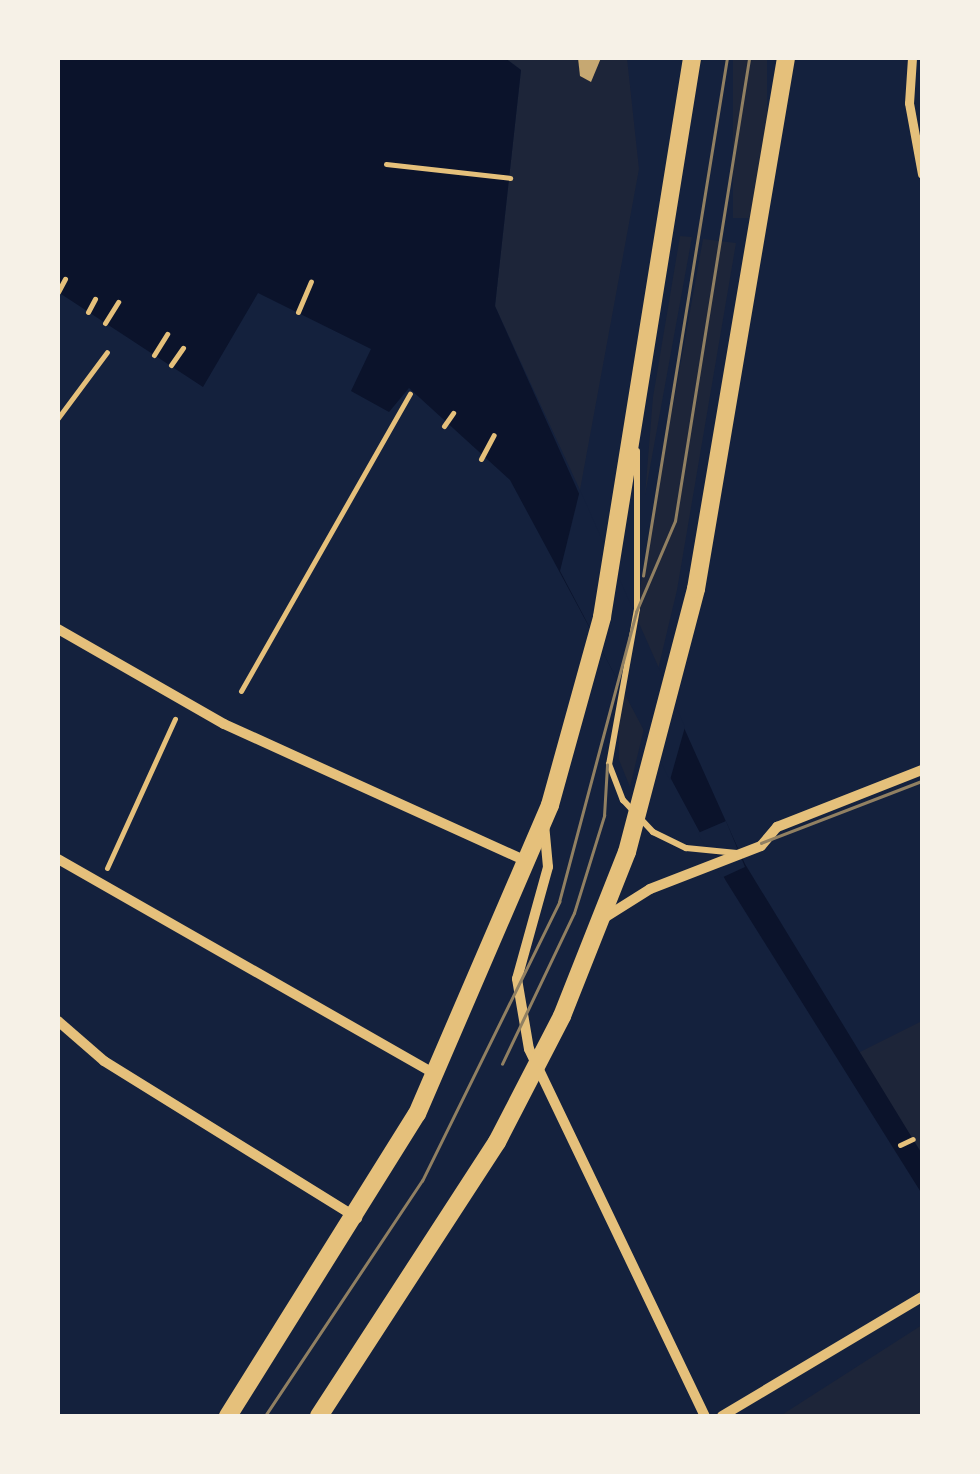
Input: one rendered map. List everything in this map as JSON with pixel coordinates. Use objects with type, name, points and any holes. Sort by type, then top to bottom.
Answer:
[{"type":"main road","points":[[228,1416],[358,1218],[436,1075],[544,821],[593,659],[636,425],[692,58]]},
{"type":"main road","points":[[318,1416],[537,1068],[603,919],[638,818],[674,688],[786,58]]},
{"type":"street","points":[[912,58],[908,103],[922,174]]},
{"type":"street","points":[[58,628],[182,702],[529,862]]},
{"type":"street","points":[[603,919],[744,852],[778,827],[922,770]]},
{"type":"street","points":[[544,821],[548,867],[517,978],[537,1068],[705,1416]]},
{"type":"street","points":[[58,859],[98,886],[436,1075]]},
{"type":"street","points":[[58,1020],[104,1061],[358,1218]]},
{"type":"street","points":[[722,1416],[922,1297]]},
{"type":"lane","points":[[636,425],[636,612],[617,691],[608,755],[638,818],[672,842],[708,852],[744,852]]},
{"type":"path","points":[[386,164],[510,178]]},
{"type":"path","points":[[58,292],[65,279]]},
{"type":"path","points":[[298,312],[311,282]]},
{"type":"path","points":[[88,312],[94,299]]},
{"type":"path","points":[[105,323],[118,302]]},
{"type":"path","points":[[154,355],[167,334]]},
{"type":"path","points":[[171,366],[183,348]]},
{"type":"path","points":[[58,418],[107,352]]},
{"type":"path","points":[[241,691],[410,394]]},
{"type":"path","points":[[444,426],[452,413]]},
{"type":"path","points":[[482,459],[494,436]]},
{"type":"path","points":[[98,886],[182,702]]},
{"type":"path","points":[[900,1145],[913,1139]]},
{"type":"shaded area","points":[[58,58],[505,58],[521,70],[495,306],[745,864],[922,1154],[922,1194],[726,881],[510,480],[409,388],[389,412],[351,391],[371,349],[258,293],[203,387],[58,292]]},
{"type":"shaded area","points":[[505,58],[627,58],[639,169],[580,490],[495,306],[521,70]]},
{"type":"shaded area","points":[[733,58],[767,58],[767,218],[733,218]]},
{"type":"shaded area","points":[[680,236],[692,237],[645,495],[653,397]]},
{"type":"shaded area","points":[[703,239],[736,243],[677,590],[630,787],[619,760],[619,706]]},
{"type":"shaded area","points":[[922,1021],[922,1154],[858,1053]]},
{"type":"shaded area","points":[[922,1325],[922,1416],[780,1416]]},
{"type":"pier","points":[[580,490],[685,727],[670,780],[560,571]]},
{"type":"pier","points":[[726,821],[745,867],[721,878],[698,833]]},
{"type":"building","points":[[578,58],[601,58],[591,82],[580,76]]},
{"type":"tram line","points":[[643,576],[727,58]]},
{"type":"tram line","points":[[265,1416],[422,1181],[559,902],[636,612],[675,521],[749,58]]},
{"type":"tram line","points":[[502,1064],[574,913],[604,816],[607,765]]},
{"type":"tram line","points":[[761,843],[922,781]]}]
